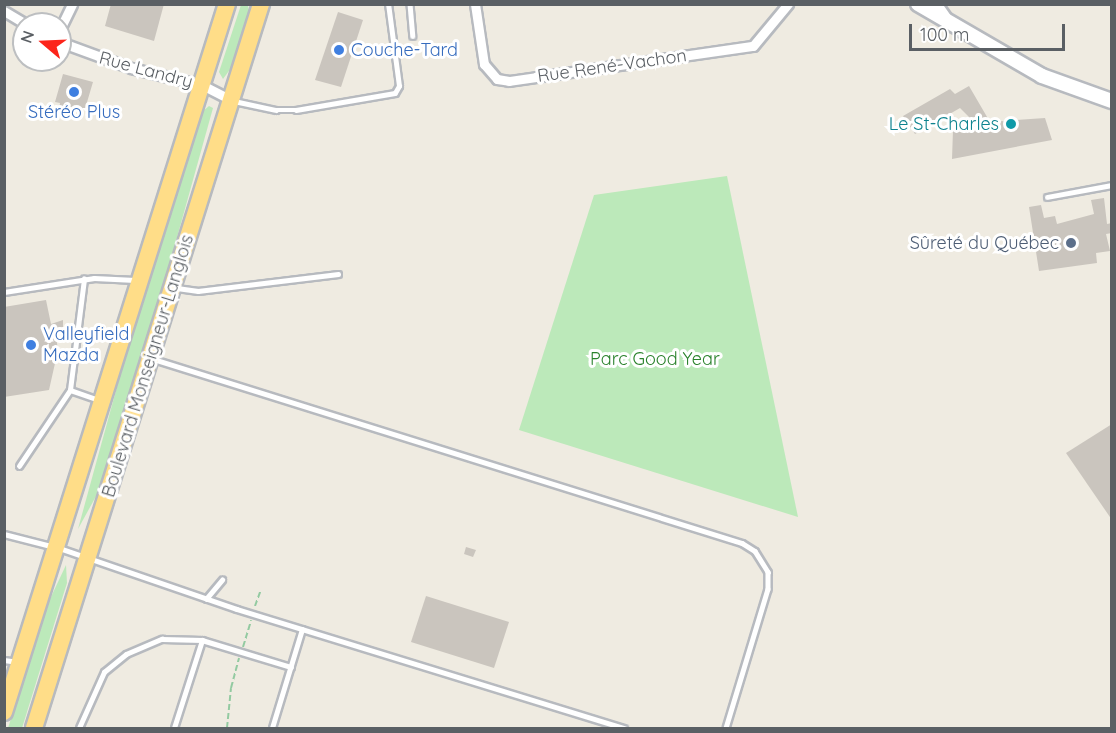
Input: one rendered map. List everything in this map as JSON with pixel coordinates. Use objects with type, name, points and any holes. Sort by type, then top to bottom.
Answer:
[{"type":"highway","name":"Boulevard Monseigneur-Langlois","points":[[4,712],[12,661],[57,548],[227,4]]},
{"type":"highway","name":"Boulevard Monseigneur-Langlois","points":[[34,729],[261,4]]},
{"type":"main road","points":[[918,4],[953,27],[1042,76],[1112,101]]},
{"type":"street","name":"Rue René-Vachon","points":[[476,4],[484,64],[497,79],[509,81],[753,46],[788,4]]},
{"type":"street","points":[[937,4],[953,27]]},
{"type":"street","name":"Rue Landry","points":[[72,46],[130,68],[201,85],[232,100]]},
{"type":"lane","points":[[232,100],[276,110],[296,110],[395,93],[399,86],[388,4]]},
{"type":"lane","points":[[410,4],[413,36]]},
{"type":"lane","points":[[1047,197],[1112,185]]},
{"type":"lane","points":[[173,286],[198,291],[338,274]]},
{"type":"lane","points":[[4,292],[84,279],[122,277],[140,282]]},
{"type":"lane","points":[[19,466],[70,390],[84,279]]},
{"type":"lane","points":[[150,358],[742,543],[755,551],[768,572],[768,589],[726,729]]},
{"type":"lane","points":[[70,390],[103,402]]},
{"type":"lane","points":[[4,534],[88,557],[206,599],[624,729]]},
{"type":"lane","points":[[206,599],[222,580]]},
{"type":"lane","points":[[272,729],[302,629]]},
{"type":"lane","points":[[79,729],[97,682],[126,654],[162,639],[202,640],[291,666]]},
{"type":"lane","points":[[174,729],[202,640]]},
{"type":"green space","points":[[241,5],[248,6],[250,14],[234,64],[223,79],[219,72]]},
{"type":"green space","points":[[209,106],[213,108],[171,259],[100,489],[78,529],[123,365],[203,111]]},
{"type":"green space","name":"Parc Good Year","points":[[727,176],[798,517],[519,430],[594,195]]},
{"type":"green space","points":[[66,565],[67,583],[22,728],[8,728],[50,599]]},
{"type":"building","points":[[111,4],[164,4],[154,41],[105,26]]},
{"type":"building","name":"Couche-Tard","points":[[338,12],[363,20],[341,87],[315,80]]},
{"type":"building","name":"Stéréo Plus","points":[[63,74],[93,82],[85,109],[77,107],[74,117],[58,115],[60,103],[55,102]]},
{"type":"building","name":"Le St-Charles","points":[[969,86],[990,122],[1045,118],[1052,140],[952,159],[953,130],[977,125],[960,108],[915,134],[903,116],[950,89],[955,94]]},
{"type":"building","name":"Sûreté du Québec","points":[[1104,198],[1107,224],[1112,223],[1112,233],[1106,234],[1110,251],[1096,253],[1097,263],[1039,271],[1029,207],[1041,205],[1044,218],[1055,216],[1057,224],[1094,214],[1091,200]]},
{"type":"building","name":"Valleyfield Mazda","points":[[46,300],[51,324],[63,320],[63,327],[55,329],[58,350],[49,390],[4,397],[4,307]]},
{"type":"building","points":[[1112,424],[1112,520],[1066,453]]},
{"type":"building","points":[[466,547],[476,550],[473,557],[464,554]]},
{"type":"building","points":[[426,596],[509,622],[494,668],[411,642]]},
{"type":"place","name":"Couche-Tard","points":[[339,50]]},
{"type":"place","name":"Stéréo Plus","points":[[74,92]]},
{"type":"place","name":"Le St-Charles","points":[[1011,124]]},
{"type":"place","name":"Sûreté du Québec","points":[[1071,243]]},
{"type":"place","name":"Valleyfield Mazda","points":[[31,345]]}]
